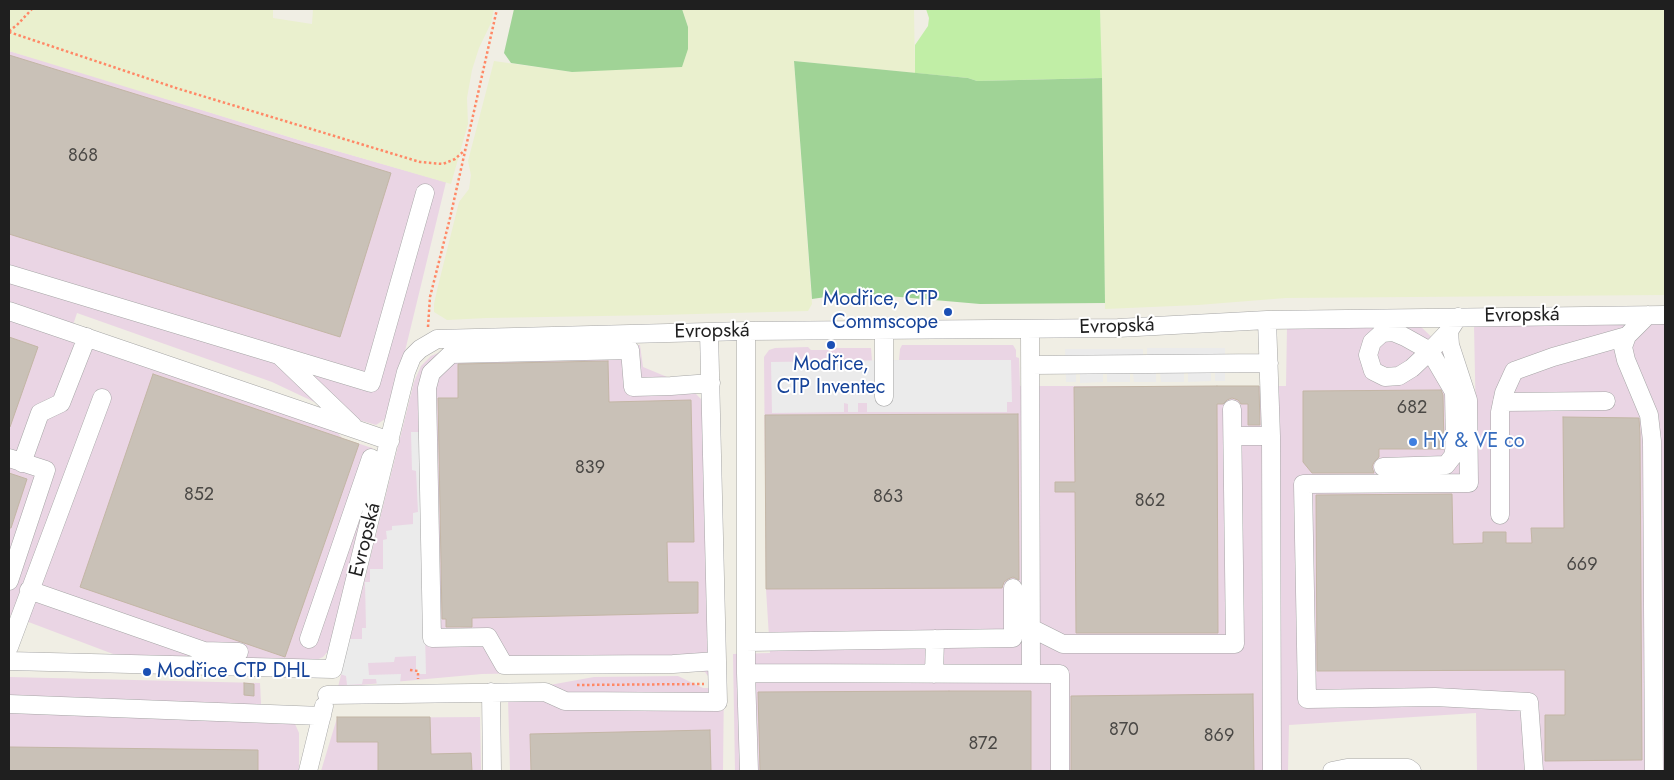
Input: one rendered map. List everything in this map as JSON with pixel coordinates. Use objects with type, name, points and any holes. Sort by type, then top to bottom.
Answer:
[{"type":"street","points":[[9,274],[371,383],[424,193]]},
{"type":"street","points":[[9,311],[357,429],[390,442]]},
{"type":"street","name":"Evropská","points":[[308,771],[409,364],[412,357],[420,349],[437,339],[746,331],[1118,328],[1267,320],[1453,324],[1657,315]]},
{"type":"street","points":[[1500,515],[1500,412],[1504,393],[1514,371],[1553,357],[1627,336],[1657,315]]},
{"type":"street","points":[[1267,320],[1271,436],[1272,771]]},
{"type":"street","points":[[1384,467],[1446,465],[1454,456],[1454,392],[1430,351],[1453,324]]},
{"type":"street","points":[[1453,324],[1450,345],[1468,400],[1469,484],[1303,484],[1307,699],[1435,697],[1529,702],[1534,771]]},
{"type":"street","points":[[1030,329],[1031,674]]},
{"type":"street","points":[[884,330],[884,398]]},
{"type":"street","points":[[746,331],[746,673],[749,771]]},
{"type":"street","points":[[327,694],[547,692],[565,701],[718,702],[709,332]]},
{"type":"street","points":[[1627,336],[1624,347],[1626,360],[1649,415],[1652,441],[1654,771]]},
{"type":"street","points":[[9,581],[46,470],[16,460],[40,413],[61,403],[87,337]]},
{"type":"street","points":[[711,383],[633,387],[630,350],[451,354],[431,373],[427,388],[432,638],[488,637],[504,665],[672,664],[717,661]]},
{"type":"street","points":[[279,355],[357,429]]},
{"type":"street","points":[[1030,365],[1269,363]]},
{"type":"street","points":[[9,647],[102,398]]},
{"type":"street","points":[[1502,402],[1606,401]]},
{"type":"street","points":[[1030,628],[1063,644],[1235,644],[1232,409]]},
{"type":"street","points":[[1233,436],[1271,436]]},
{"type":"street","points":[[309,639],[371,458]]},
{"type":"street","points":[[341,544],[363,551]]},
{"type":"street","points":[[746,642],[1013,638],[1013,588]]},
{"type":"street","points":[[29,590],[204,651],[240,652]]},
{"type":"street","points":[[934,674],[935,640]]},
{"type":"street","points":[[9,661],[334,670]]},
{"type":"street","points":[[746,673],[1060,674],[1060,771]]},
{"type":"street","points":[[491,692],[492,771]]},
{"type":"street","points":[[9,704],[322,716]]},
{"type":"street","points":[[1332,771],[1346,768],[1408,768],[1412,771]]},
{"type":"path","points":[[9,32],[32,9]]},
{"type":"path","points":[[429,342],[430,297],[450,218],[497,9]]},
{"type":"path","points":[[9,32],[176,88],[420,162],[443,164],[455,159],[465,150]]},
{"type":"shaded area","points":[[9,51],[299,140],[446,182],[390,413],[385,419],[376,425],[342,415],[272,382],[77,313],[73,325],[9,303]]},
{"type":"shaded area","points":[[9,318],[337,432],[342,438],[372,448],[375,452],[376,461],[332,647],[323,657],[314,661],[121,657],[9,616]]},
{"type":"shaded area","points":[[1665,323],[1665,771],[1477,771],[1476,713],[1289,725],[1288,771],[735,771],[733,654],[770,653],[766,589],[764,357],[769,350],[775,348],[808,347],[811,350],[871,348],[872,361],[899,360],[902,345],[1013,345],[1016,350],[1016,357],[1019,358],[1020,386],[1286,386],[1287,327],[1419,325],[1441,346],[1458,392],[1477,475],[1474,325]]},
{"type":"shaded area","points":[[640,345],[643,367],[672,379],[702,400],[724,679],[723,771],[510,771],[508,699],[544,686],[594,677],[678,676],[703,688],[709,688],[711,680],[705,672],[695,670],[482,674],[338,687],[414,382],[421,366],[431,356],[445,350]]},
{"type":"shaded area","points":[[1147,348],[1225,348],[1225,381],[1215,381],[1215,372],[1211,372],[1211,381],[1188,382],[1188,372],[1184,372],[1184,382],[1161,382],[1160,372],[1156,373],[1156,382],[1134,382],[1133,373],[1130,373],[1130,382],[1107,382],[1107,373],[1103,373],[1103,382],[1080,383],[1080,373],[1076,372],[1076,382],[1066,382],[1065,349],[1143,349],[1143,358],[1147,358]]},
{"type":"shaded area","points":[[1011,360],[1012,402],[1007,402],[1007,412],[867,412],[867,403],[858,403],[858,412],[848,412],[848,404],[844,403],[844,412],[772,413],[771,362]]},
{"type":"shaded area","points":[[411,432],[420,432],[426,674],[416,674],[416,656],[395,657],[394,662],[368,663],[369,675],[401,674],[400,684],[377,685],[376,679],[363,679],[362,684],[347,685],[346,676],[340,674],[348,639],[362,639],[362,628],[366,628],[365,582],[370,582],[370,569],[383,569],[383,540],[387,539],[386,531],[392,530],[392,526],[413,524],[413,513],[418,512],[416,471],[412,470]]},
{"type":"shaded area","points":[[9,677],[260,683],[262,723],[295,724],[299,733],[299,771],[9,771]]},
{"type":"shaded area","points":[[480,717],[481,771],[321,771],[337,718]]},
{"type":"green space","points":[[9,9],[273,9],[273,18],[312,24],[313,9],[494,9],[491,23],[479,48],[472,70],[467,98],[468,124],[451,184],[299,140],[9,51]]},
{"type":"green space","points":[[514,9],[682,9],[688,27],[688,49],[682,67],[572,72],[511,63],[504,53]]},
{"type":"green space","points":[[682,9],[914,9],[915,73],[794,61],[812,304],[808,311],[447,320],[434,312],[438,286],[459,202],[469,189],[471,175],[468,161],[494,61],[572,72],[688,49],[688,27]]},
{"type":"green space","points":[[926,9],[1100,9],[1102,78],[977,81],[968,78],[915,73],[915,45],[928,26],[929,18]]},
{"type":"green space","points":[[1100,9],[1665,9],[1665,295],[1286,298],[1198,305],[1105,309]]},
{"type":"green space","points":[[794,61],[968,78],[977,81],[1102,78],[1105,303],[980,304],[854,293],[812,299]]},
{"type":"building","points":[[9,55],[391,173],[340,337],[9,234]]},
{"type":"building","points":[[9,337],[38,347],[10,427],[9,426]]},
{"type":"building","points":[[608,361],[609,402],[691,400],[694,542],[667,542],[668,582],[698,582],[698,613],[472,618],[472,627],[446,627],[446,619],[442,619],[438,398],[458,398],[458,364]]},
{"type":"building","points":[[153,374],[359,444],[285,657],[80,587]]},
{"type":"building","points":[[1259,386],[1260,425],[1248,425],[1248,404],[1241,404],[1238,400],[1232,398],[1223,404],[1217,404],[1218,633],[1076,633],[1075,492],[1055,492],[1055,482],[1075,482],[1074,387]]},
{"type":"building","points":[[1441,390],[1443,395],[1444,449],[1379,449],[1379,457],[1372,467],[1374,473],[1312,473],[1303,462],[1303,391]]},
{"type":"building","points":[[1018,414],[1019,580],[1013,577],[1008,579],[1004,582],[1002,588],[766,589],[765,415]]},
{"type":"building","points":[[1563,417],[1639,418],[1642,760],[1545,761],[1545,715],[1565,715],[1565,670],[1317,671],[1316,495],[1452,494],[1453,544],[1483,543],[1483,532],[1506,532],[1506,543],[1532,543],[1531,528],[1564,528]]},
{"type":"building","points":[[9,473],[27,479],[11,528],[9,528]]},
{"type":"building","points":[[244,683],[254,684],[254,696],[244,695]]},
{"type":"building","points":[[1031,691],[1031,771],[760,771],[758,692]]},
{"type":"building","points":[[1253,694],[1254,771],[1071,771],[1071,696]]},
{"type":"building","points":[[337,717],[430,717],[431,754],[471,753],[472,771],[378,771],[378,742],[337,742]]},
{"type":"building","points":[[710,730],[711,771],[531,771],[530,734]]},
{"type":"building","points":[[9,747],[258,750],[258,771],[9,771]]},
{"type":"place","name":"Modřice, CTP Commscope","points":[[948,312]]},
{"type":"place","name":"Modřice, CTP Inventec","points":[[831,345]]},
{"type":"place","name":"HY & VE co","points":[[1413,442]]},
{"type":"place","name":"Modřice CTP DHL","points":[[147,672]]}]
